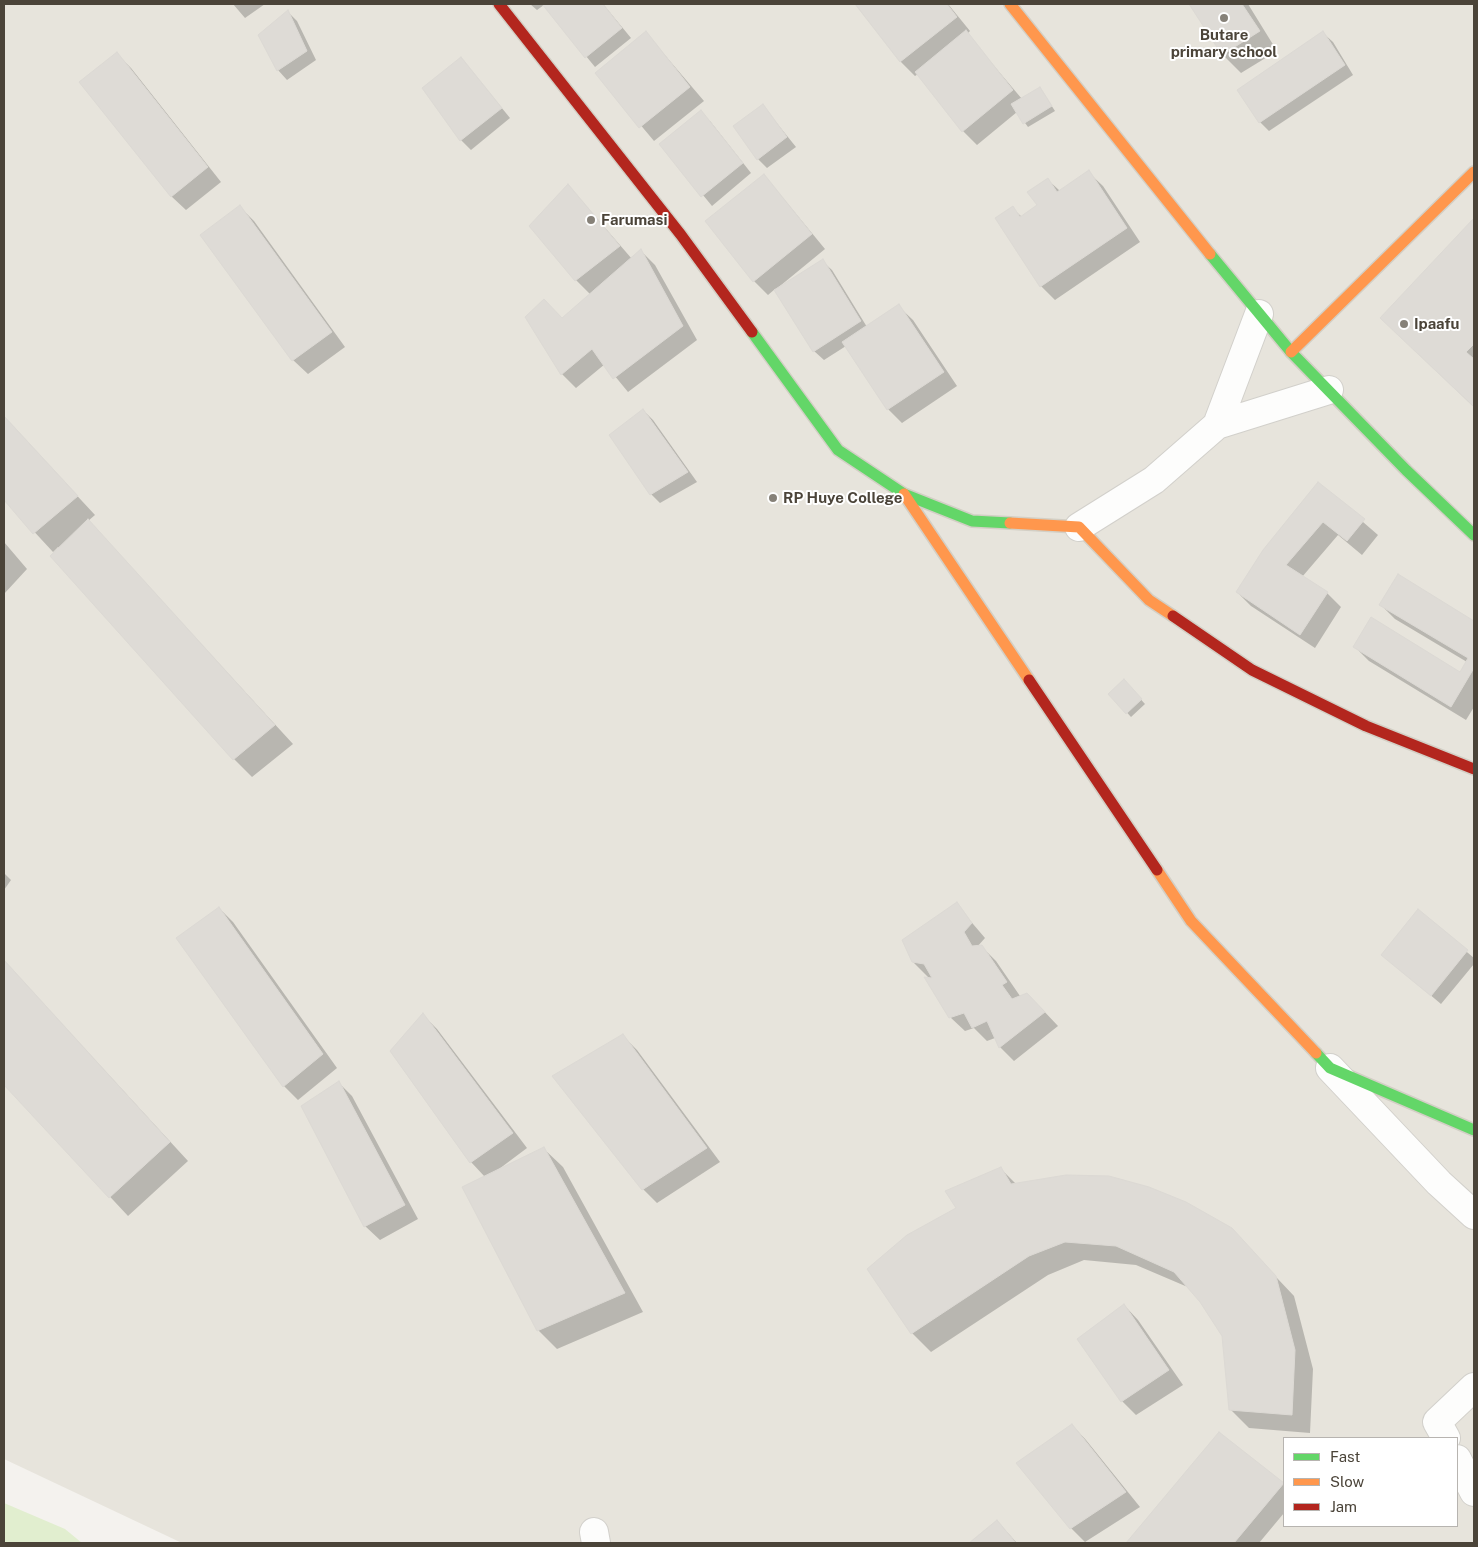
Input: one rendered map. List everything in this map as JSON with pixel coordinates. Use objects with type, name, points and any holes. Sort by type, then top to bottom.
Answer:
[{"type":"main road","points":[[499,4],[681,235],[838,450],[904,494],[972,521],[1079,526],[1149,600],[1252,670],[1366,726],[1474,769]]},
{"type":"main road","points":[[1010,4],[1132,159],[1291,352],[1406,470],[1474,535]]},
{"type":"main road","points":[[1291,352],[1474,172]]},
{"type":"main road","points":[[904,494],[1191,921],[1330,1068],[1474,1130]]},
{"type":"street","points":[[1217,424],[1259,314]]},
{"type":"street","points":[[1079,526],[1154,480],[1217,424],[1329,390]]},
{"type":"street","points":[[1330,1068],[1439,1183],[1474,1216]]},
{"type":"street","points":[[1445,1437],[1437,1422],[1474,1387]]},
{"type":"street","points":[[1458,1461],[1474,1492]]},
{"type":"shaded area","points":[[4,4],[1474,4],[1474,1543],[182,1543],[4,1459]]},
{"type":"green space","points":[[4,1503],[65,1529],[82,1543],[4,1543]]},
{"type":"building","points":[[542,4],[603,4],[622,28],[585,58]]},
{"type":"building","points":[[855,4],[947,4],[957,17],[900,62]]},
{"type":"building","name":"Butare primary school","points":[[1189,4],[1242,4],[1260,31],[1222,55]]},
{"type":"building","points":[[288,10],[307,51],[277,71],[258,35]]},
{"type":"building","points":[[966,30],[1013,90],[962,132],[915,72]]},
{"type":"building","points":[[646,31],[690,87],[639,128],[595,73]]},
{"type":"building","points":[[1323,31],[1345,65],[1259,123],[1237,90]]},
{"type":"building","points":[[117,52],[208,167],[171,197],[79,82]]},
{"type":"building","points":[[461,57],[502,108],[460,141],[422,88]]},
{"type":"building","points":[[1040,87],[1052,106],[1023,124],[1011,104]]},
{"type":"building","points":[[763,104],[787,137],[757,160],[733,126]]},
{"type":"building","points":[[701,110],[743,163],[701,197],[659,144]]},
{"type":"building","points":[[1089,170],[1127,228],[1040,287],[995,218],[1013,206],[1020,217],[1037,205],[1027,192],[1048,178],[1057,192]]},
{"type":"building","points":[[764,174],[812,234],[753,282],[705,221]]},
{"type":"building","points":[[568,184],[620,246],[575,281],[529,226]]},
{"type":"building","points":[[240,205],[332,332],[292,361],[200,235]]},
{"type":"building","points":[[1474,218],[1474,344],[1466,352],[1474,359],[1474,407],[1380,318]]},
{"type":"building","points":[[641,249],[683,326],[613,379],[592,349],[561,375],[525,317],[544,299],[562,318]]},
{"type":"building","points":[[823,259],[861,321],[813,352],[774,290]]},
{"type":"building","points":[[899,304],[944,372],[887,410],[842,342]]},
{"type":"building","points":[[643,409],[688,472],[650,495],[609,435]]},
{"type":"building","points":[[4,416],[78,496],[33,534],[4,500]]},
{"type":"building","points":[[1318,482],[1365,519],[1347,541],[1323,522],[1286,565],[1328,592],[1300,635],[1236,592],[1263,550]]},
{"type":"building","points":[[88,519],[275,725],[233,760],[50,556]]},
{"type":"building","points":[[1398,574],[1474,621],[1474,668],[1451,707],[1353,647],[1371,617],[1460,672],[1468,658],[1379,605]]},
{"type":"building","points":[[1124,679],[1142,699],[1126,714],[1108,694]]},
{"type":"building","points":[[957,902],[972,923],[964,932],[972,946],[982,945],[1007,982],[1002,985],[1012,999],[1027,993],[1045,1012],[999,1048],[987,1021],[972,1028],[964,1013],[949,1018],[924,977],[932,978],[924,964],[912,962],[902,940]]},
{"type":"building","points":[[219,907],[323,1054],[283,1087],[176,938]]},
{"type":"building","points":[[1418,909],[1468,950],[1431,996],[1381,955]]},
{"type":"building","points":[[4,960],[170,1142],[109,1198],[4,1085]]},
{"type":"building","points":[[423,1013],[513,1133],[470,1163],[390,1051]]},
{"type":"building","points":[[623,1034],[707,1148],[642,1190],[552,1076]]},
{"type":"building","points":[[339,1081],[405,1205],[364,1227],[301,1106]]},
{"type":"building","points":[[544,1147],[625,1293],[537,1331],[462,1187]]},
{"type":"building","points":[[1001,1167],[1011,1184],[1066,1175],[1109,1176],[1149,1187],[1186,1202],[1232,1228],[1276,1276],[1295,1350],[1292,1415],[1229,1410],[1222,1336],[1200,1302],[1174,1272],[1116,1246],[1065,1242],[1029,1256],[911,1334],[867,1269],[907,1235],[956,1208],[945,1191]]},
{"type":"building","points":[[1124,1304],[1169,1370],[1121,1402],[1077,1339]]},
{"type":"building","points":[[1072,1424],[1126,1492],[1070,1529],[1016,1463]]},
{"type":"building","points":[[1219,1432],[1283,1482],[1234,1543],[1126,1543]]},
{"type":"building","points":[[997,1520],[1016,1543],[969,1543]]},
{"type":"traffic: fast","points":[[1210,254],[1291,352],[1406,470],[1474,535]]},
{"type":"traffic: fast","points":[[752,332],[838,450],[904,494],[972,521],[1010,523]]},
{"type":"traffic: fast","points":[[1316,1053],[1330,1068],[1474,1130]]},
{"type":"traffic: slow","points":[[1010,4],[1210,254]]},
{"type":"traffic: slow","points":[[1291,352],[1474,172]]},
{"type":"traffic: slow","points":[[904,494],[1029,680]]},
{"type":"traffic: slow","points":[[1010,523],[1079,527],[1149,600],[1173,616]]},
{"type":"traffic: slow","points":[[1157,870],[1191,921],[1316,1053]]},
{"type":"traffic: jam","points":[[499,4],[681,235],[752,332]]},
{"type":"traffic: jam","points":[[1173,616],[1252,670],[1366,726],[1474,769]]},
{"type":"traffic: jam","points":[[1029,680],[1157,870]]},
{"type":"place","name":"Butare primary school","points":[[1224,18]]},
{"type":"place","name":"Farumasi","points":[[591,220]]},
{"type":"place","name":"Ipaafu","points":[[1404,324]]},
{"type":"place","name":"RP Huye College","points":[[773,498]]}]
